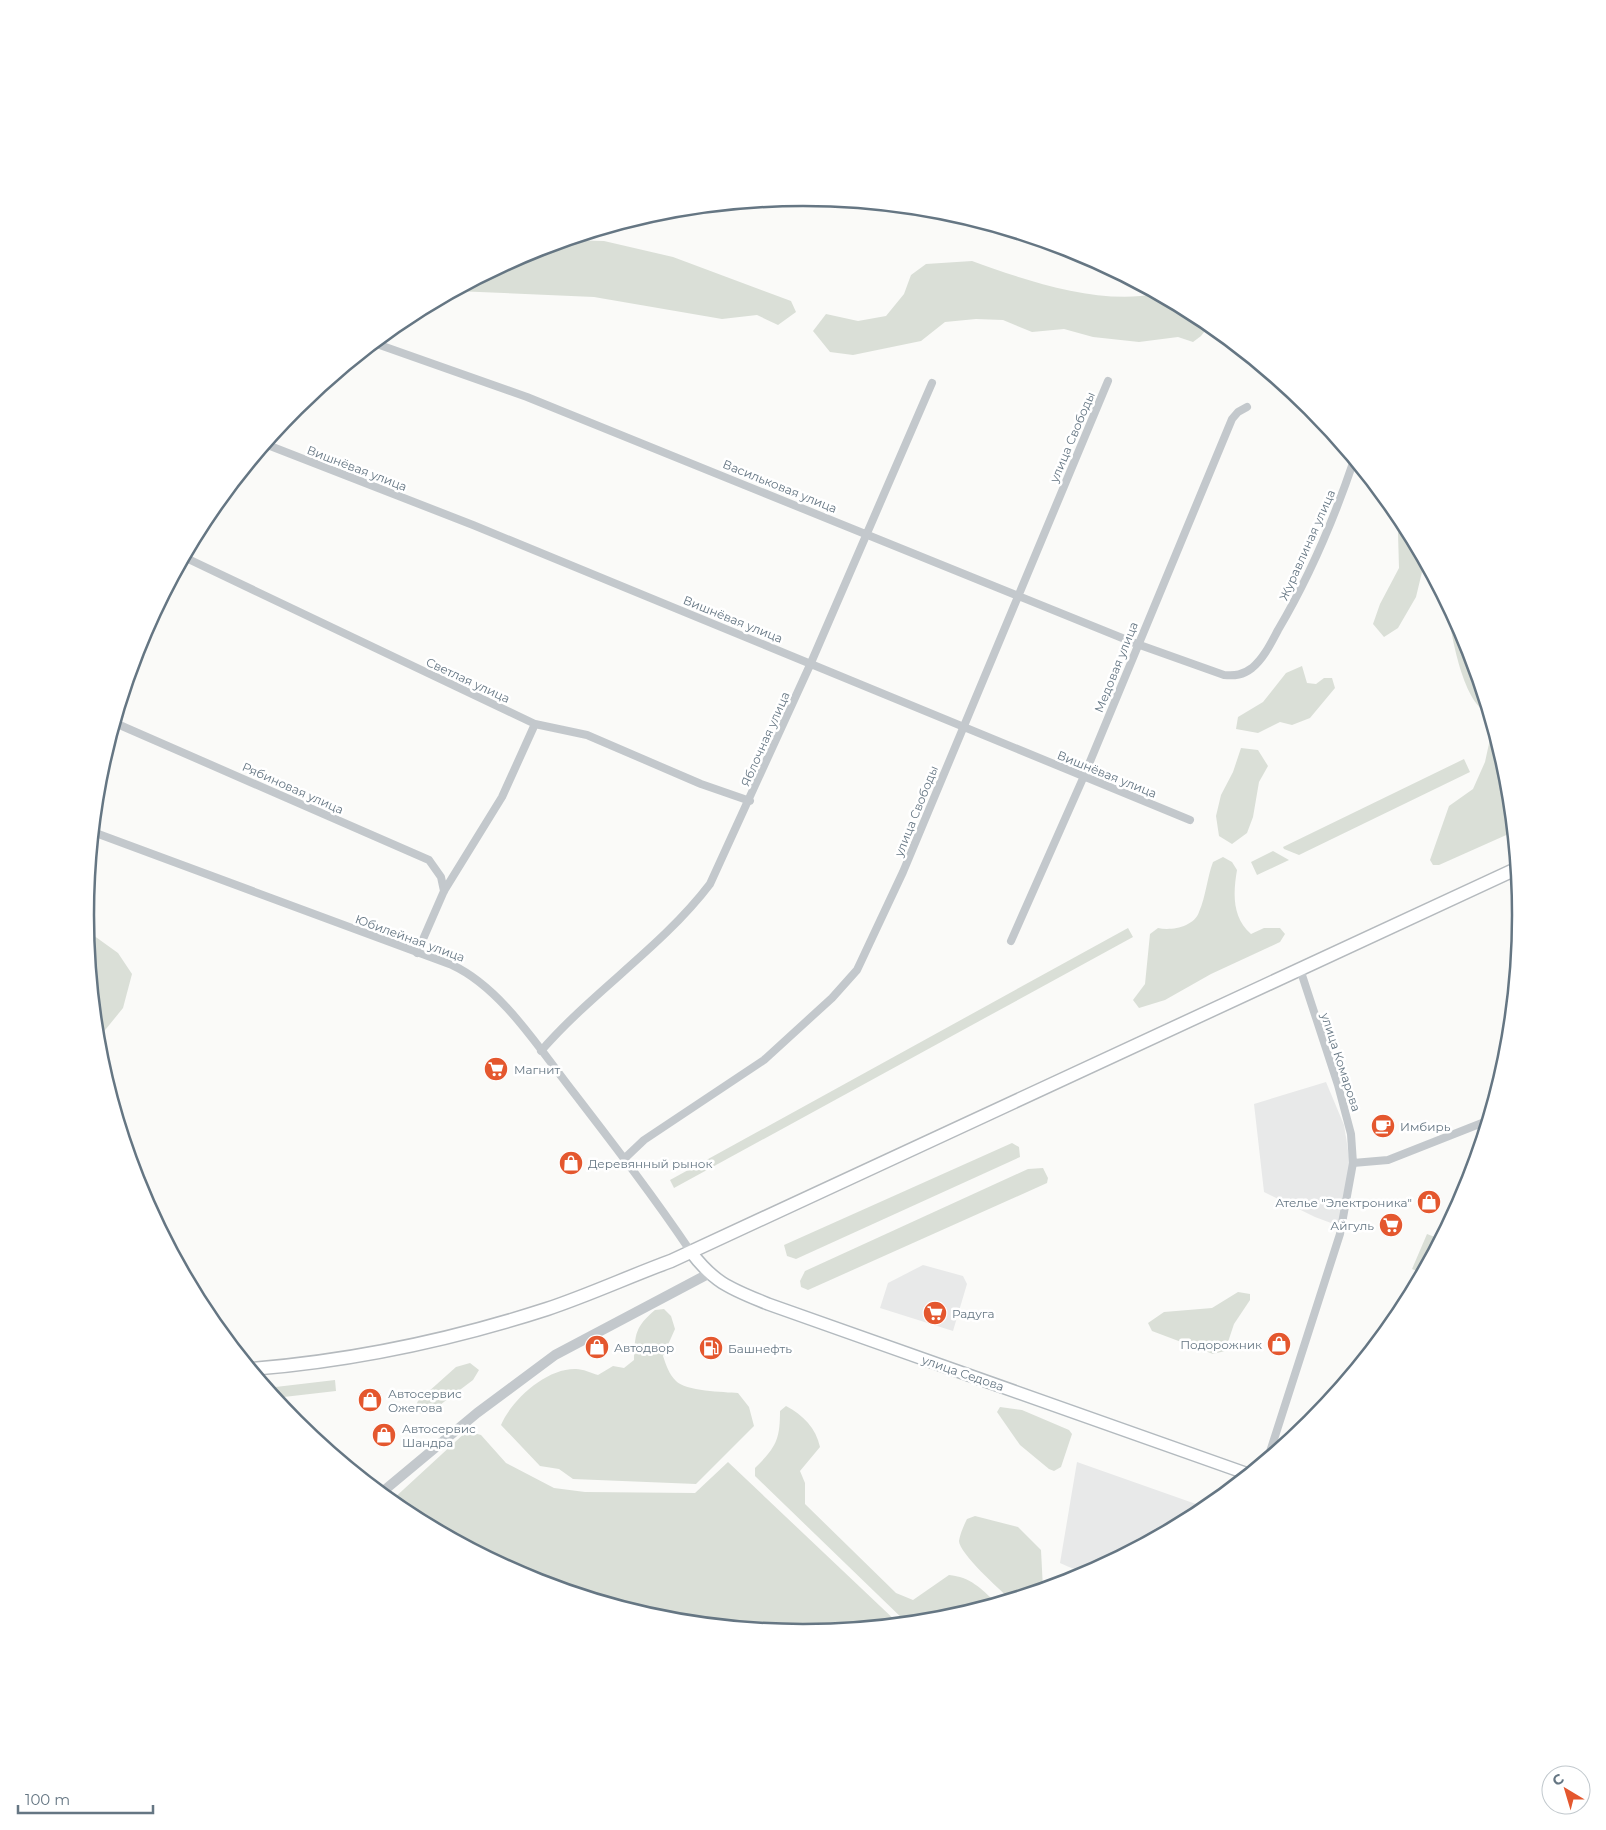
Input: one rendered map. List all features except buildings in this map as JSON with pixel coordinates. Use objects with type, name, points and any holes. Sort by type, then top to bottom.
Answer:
[{"type":"main road","points":[[258,1368],[302,1365],[379,1352],[453,1336],[547,1308],[691,1252],[1511,870]]},
{"type":"main road","name":"улица Седова","points":[[691,1252],[708,1274],[732,1289],[768,1304],[1242,1472]]},
{"type":"street","name":"Васильковая улица","points":[[380,345],[527,397],[1176,659]]},
{"type":"street","name":"улица Свободы","points":[[624,1159],[644,1140],[764,1060],[832,998],[857,970],[903,872],[1017,595],[1108,381]]},
{"type":"street","name":"Яблочная улица","points":[[541,1051],[586,1004],[690,910],[710,884],[810,665],[932,383]]},
{"type":"street","name":"Медовая улица","points":[[1011,941],[1084,776],[1137,644],[1232,420],[1238,412],[1247,407]]},
{"type":"street","name":"Вишнёвая улица","points":[[271,446],[473,525],[1190,820]]},
{"type":"street","name":"Журавлиная улица","points":[[1176,659],[1224,676],[1238,676],[1252,668],[1262,658],[1299,596],[1336,514],[1352,466]]},
{"type":"street","name":"Светлая улица","points":[[189,560],[535,724],[587,735],[701,784],[750,800]]},
{"type":"street","points":[[417,953],[444,891],[502,797],[535,724]]},
{"type":"street","name":"Рябиновая улица","points":[[120,725],[429,860],[441,877],[444,891]]},
{"type":"street","name":"Юбилейная улица","points":[[99,834],[417,953],[452,964],[477,978],[497,996],[541,1051],[657,1201],[691,1252]]},
{"type":"street","name":"улица Комарова","points":[[1271,1448],[1340,1234],[1353,1162],[1351,1134],[1300,969]]},
{"type":"street","points":[[1353,1162],[1388,1160],[1481,1123]]},
{"type":"street","points":[[386,1489],[490,1403],[555,1356],[708,1274]]},
{"type":"shaded area","points":[[584,240],[604,241],[673,257],[791,301],[796,312],[778,325],[757,315],[722,319],[594,297],[466,291],[489,279],[575,243]]},
{"type":"shaded area","points":[[972,261],[1039,283],[1087,294],[1134,297],[1147,295],[1205,331],[1193,342],[1178,337],[1139,342],[1093,337],[1064,329],[1032,332],[1003,320],[976,319],[945,322],[921,341],[853,355],[830,352],[813,331],[826,314],[858,321],[886,316],[904,294],[911,275],[926,264]]},
{"type":"shaded area","points":[[1399,530],[1422,572],[1416,597],[1398,628],[1384,637],[1373,624],[1380,604],[1399,568]]},
{"type":"shaded area","points":[[1451,627],[1475,687],[1481,709],[1471,695],[1464,680]]},
{"type":"shaded area","points":[[1302,666],[1307,683],[1316,684],[1324,678],[1332,678],[1335,688],[1310,718],[1292,725],[1280,722],[1258,733],[1236,729],[1238,717],[1263,702],[1286,673]]},
{"type":"shaded area","points":[[1490,739],[1499,777],[1507,835],[1439,865],[1433,865],[1430,860],[1449,806],[1473,789],[1485,762]]},
{"type":"shaded area","points":[[1241,748],[1258,750],[1268,766],[1259,782],[1253,817],[1247,833],[1232,844],[1219,836],[1216,816],[1221,795],[1233,772]]},
{"type":"shaded area","points":[[1464,759],[1470,772],[1299,855],[1283,847]]},
{"type":"shaded area","points":[[1273,851],[1289,860],[1257,875],[1251,862]]},
{"type":"shaded area","points":[[1223,857],[1232,862],[1237,870],[1235,905],[1240,920],[1245,927],[1251,934],[1264,928],[1280,928],[1285,934],[1280,942],[1211,974],[1165,1000],[1139,1008],[1133,1000],[1145,984],[1150,934],[1158,928],[1182,927],[1196,917],[1203,900],[1213,862]]},
{"type":"shaded area","points":[[1128,928],[1133,937],[674,1188],[670,1180]]},
{"type":"shaded area","points":[[94,936],[118,953],[132,974],[123,1008],[104,1032],[95,961]]},
{"type":"shaded area","points":[[1326,1082],[1344,1125],[1351,1169],[1339,1226],[1315,1217],[1264,1192],[1254,1104]]},
{"type":"shaded area","points":[[1012,1143],[1019,1147],[1020,1157],[796,1259],[787,1256],[784,1245]]},
{"type":"shaded area","points":[[1043,1168],[1048,1178],[1047,1183],[808,1290],[801,1287],[800,1281],[805,1271],[1028,1169]]},
{"type":"shaded area","points":[[1427,1234],[1435,1237],[1417,1271],[1412,1269]]},
{"type":"shaded area","points":[[923,1265],[963,1276],[967,1284],[953,1331],[880,1308],[888,1283]]},
{"type":"shaded area","points":[[1238,1292],[1250,1294],[1250,1300],[1234,1324],[1225,1351],[1213,1354],[1152,1331],[1148,1323],[1164,1312],[1212,1308]]},
{"type":"shaded area","points":[[664,1309],[671,1316],[675,1329],[663,1356],[668,1369],[676,1381],[696,1389],[738,1393],[749,1407],[754,1426],[696,1484],[573,1479],[559,1469],[540,1466],[501,1425],[513,1405],[542,1379],[565,1370],[584,1370],[598,1375],[613,1366],[624,1368],[634,1360],[637,1332],[643,1321],[655,1310]]},
{"type":"shaded area","points":[[470,1363],[479,1370],[473,1380],[428,1414],[418,1413],[415,1407],[418,1401],[456,1367]]},
{"type":"shaded area","points":[[335,1380],[336,1391],[283,1397],[274,1387]]},
{"type":"shaded area","points":[[786,1406],[808,1423],[820,1447],[800,1471],[805,1483],[805,1504],[896,1593],[913,1600],[949,1575],[969,1581],[991,1599],[941,1611],[901,1617],[755,1476],[755,1468],[768,1454],[778,1436],[780,1411]]},
{"type":"shaded area","points":[[1000,1407],[1022,1410],[1069,1430],[1072,1434],[1061,1467],[1054,1471],[1049,1469],[1020,1445],[997,1412]]},
{"type":"shaded area","points":[[467,1431],[481,1435],[506,1463],[554,1488],[585,1492],[695,1493],[728,1462],[893,1618],[849,1623],[757,1623],[665,1611],[619,1600],[575,1587],[489,1551],[448,1529],[396,1496]]},
{"type":"shaded area","points":[[1077,1462],[1198,1505],[1117,1551],[1076,1569],[1060,1563]]},
{"type":"shaded area","points":[[975,1516],[1018,1527],[1041,1550],[1043,1582],[1005,1595],[981,1571],[961,1547],[959,1541],[967,1519]]},
{"type":"place","name":"Магнит","points":[[496,1069]]},
{"type":"place","name":"Имбирь","points":[[1383,1126]]},
{"type":"place","name":"Деревянный рынок","points":[[571,1163]]},
{"type":"place","name":"Ателье \"Электроника\"","points":[[1429,1202]]},
{"type":"place","name":"Айгуль","points":[[1391,1225]]},
{"type":"place","name":"Радуга","points":[[935,1313]]},
{"type":"place","name":"Подорожник","points":[[1279,1344]]},
{"type":"place","name":"Автодвор","points":[[597,1347]]},
{"type":"place","name":"Башнефть","points":[[711,1348]]},
{"type":"place","name":"Автосервис Ожегова","points":[[370,1400]]},
{"type":"place","name":"Автосервис Шандра","points":[[384,1435]]}]
